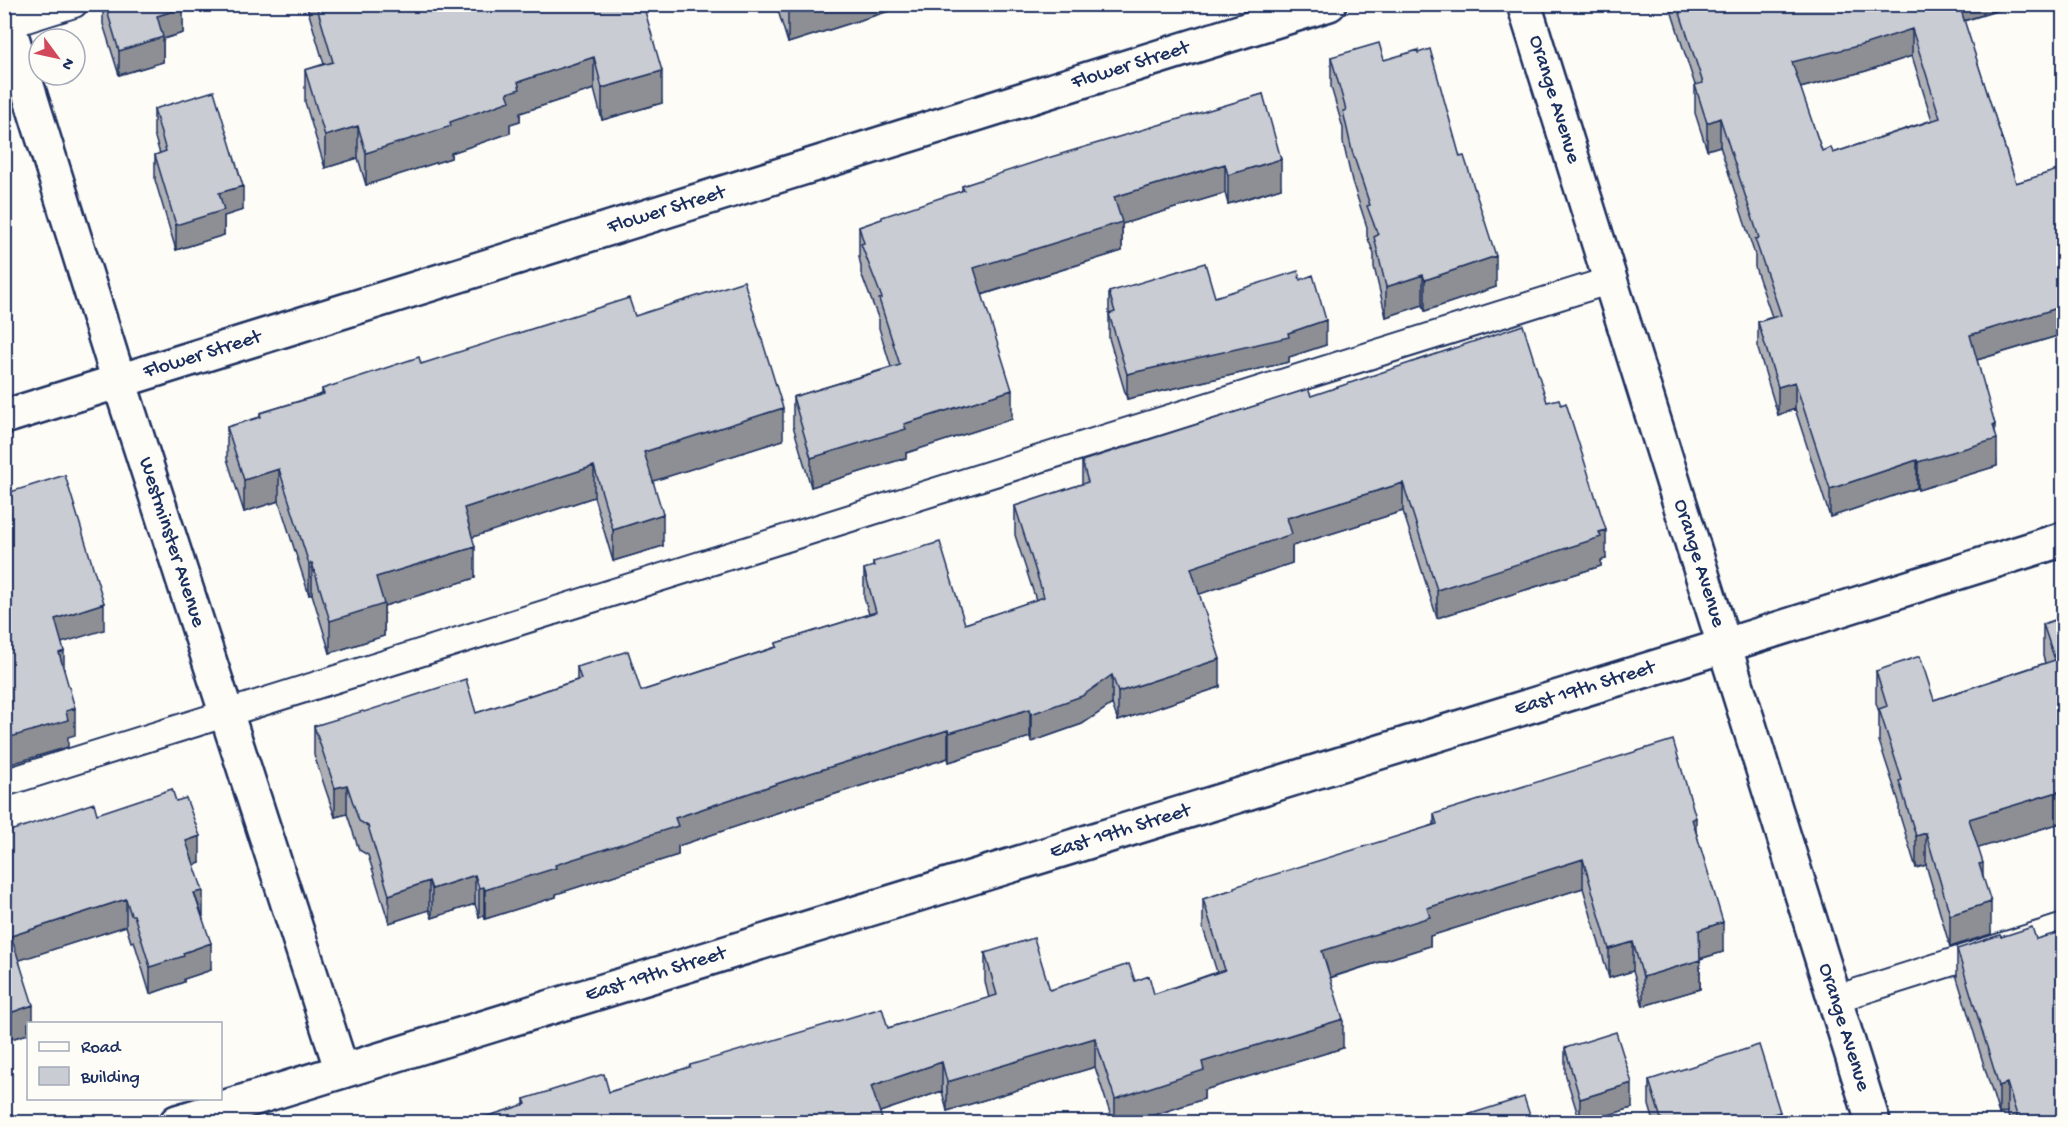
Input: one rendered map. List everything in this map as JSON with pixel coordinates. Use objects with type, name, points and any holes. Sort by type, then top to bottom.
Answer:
[{"type":"street","name":"Flower Street","points":[[4,417],[1329,4]]},
{"type":"street","name":"Orange Avenue","points":[[1524,4],[1873,1122]]},
{"type":"street","name":"Westminster Avenue","points":[[6,21],[118,381],[342,1071]]},
{"type":"street","name":"East 19th Street","points":[[177,1122],[1725,646],[2064,539]]},
{"type":"lane","points":[[6,21],[74,4]]},
{"type":"lane","points":[[4,783],[1611,280]]},
{"type":"lane","points":[[1835,999],[2064,927]]},
{"type":"building","points":[[105,4],[182,4],[183,8],[157,16],[163,37],[119,51]]},
{"type":"building","points":[[316,4],[643,4],[662,71],[602,88],[594,57],[518,82],[520,89],[507,93],[510,101],[450,122],[451,126],[366,153],[358,126],[325,136],[305,70],[333,62]]},
{"type":"building","points":[[786,4],[804,4],[788,9]]},
{"type":"building","points":[[1677,4],[1959,4],[2016,183],[2064,168],[2064,306],[1970,335],[1995,424],[1993,425],[1997,439],[1918,462],[1917,460],[1830,489],[1795,382],[1778,387],[1758,322],[1781,315],[1755,239],[1759,238],[1720,118],[1707,123],[1695,85],[1703,83]],"holes":[[[1912,29],[1940,118],[1833,153],[1831,147],[1822,151],[1792,62],[1866,44]]]},
{"type":"building","points":[[1379,43],[1384,60],[1418,50],[1418,53],[1430,49],[1460,157],[1464,156],[1496,256],[1425,280],[1423,275],[1386,287],[1374,237],[1378,235],[1367,206],[1370,205],[1352,151],[1343,111],[1346,110],[1331,57]]},
{"type":"building","points":[[214,91],[243,186],[219,193],[224,210],[176,225],[155,155],[166,151],[154,109]]},
{"type":"building","points":[[1263,94],[1281,159],[1228,175],[1225,164],[1114,197],[1122,222],[974,268],[1012,390],[904,424],[906,429],[811,458],[793,397],[900,365],[879,299],[882,298],[861,244],[864,243],[859,227],[964,190],[962,186]]},
{"type":"building","points":[[4,238],[10,254],[4,256]]},
{"type":"building","points":[[1205,263],[1215,297],[1298,271],[1300,280],[1313,275],[1326,320],[1288,333],[1289,337],[1127,374],[1109,314],[1115,312],[1109,292]]},
{"type":"building","points":[[744,281],[783,408],[644,452],[663,514],[613,530],[594,466],[464,508],[475,547],[376,577],[384,604],[330,621],[279,469],[244,480],[227,427],[261,417],[260,413],[324,394],[322,389],[419,357],[421,364],[629,298],[635,316]]},
{"type":"building","points":[[1523,325],[1547,402],[1559,399],[1561,405],[1566,403],[1606,530],[1599,532],[1601,537],[1437,590],[1403,483],[1287,518],[1292,534],[1191,568],[1220,659],[1118,692],[1112,675],[1082,696],[1031,714],[1030,709],[949,733],[948,730],[782,782],[675,818],[678,826],[485,890],[484,887],[479,888],[475,875],[432,889],[429,881],[389,895],[368,826],[359,821],[347,785],[335,788],[314,726],[466,679],[476,713],[581,679],[577,667],[628,651],[641,691],[777,647],[776,643],[876,612],[864,569],[874,566],[873,562],[940,542],[965,624],[1044,597],[1015,506],[1088,482],[1082,461],[1308,389],[1311,396]]},
{"type":"building","points":[[65,475],[104,603],[55,619],[64,651],[59,653],[75,708],[66,711],[68,720],[4,739],[4,494]]},
{"type":"building","points":[[2064,617],[2064,790],[1969,819],[1983,863],[1979,864],[1991,902],[1950,915],[1926,833],[1916,836],[1899,781],[1902,780],[1879,709],[1887,706],[1876,671],[1920,656],[1934,700],[2055,660],[2043,624]]},
{"type":"building","points":[[1673,740],[1696,818],[1692,819],[1723,922],[1699,930],[1700,960],[1643,977],[1633,942],[1609,949],[1583,859],[1427,908],[1430,917],[1322,951],[1343,1019],[1202,1062],[1204,1070],[1115,1099],[1095,1038],[947,1082],[942,1062],[871,1086],[883,1122],[469,1122],[526,1104],[524,1099],[604,1074],[609,1092],[690,1067],[690,1065],[882,1008],[888,1028],[997,995],[985,953],[1034,938],[1050,990],[1129,964],[1135,981],[1149,976],[1154,994],[1225,970],[1203,899],[1234,889],[1234,887],[1437,824],[1434,814]]},
{"type":"building","points":[[172,789],[176,801],[186,798],[200,836],[186,841],[203,891],[194,893],[211,943],[183,953],[184,956],[150,967],[134,915],[131,915],[126,899],[11,936],[33,1005],[4,1015],[4,833],[94,803],[97,814]]},
{"type":"building","points":[[2032,927],[2036,939],[2064,931],[2064,1122],[2019,1122],[2007,1083],[1999,1086],[1957,949]]},
{"type":"building","points":[[1616,1032],[1632,1083],[1580,1099],[1565,1048]]},
{"type":"building","points":[[1759,1045],[1780,1112],[1747,1122],[1662,1122],[1649,1080]]},
{"type":"building","points":[[1524,1097],[1532,1122],[1445,1122]]}]
